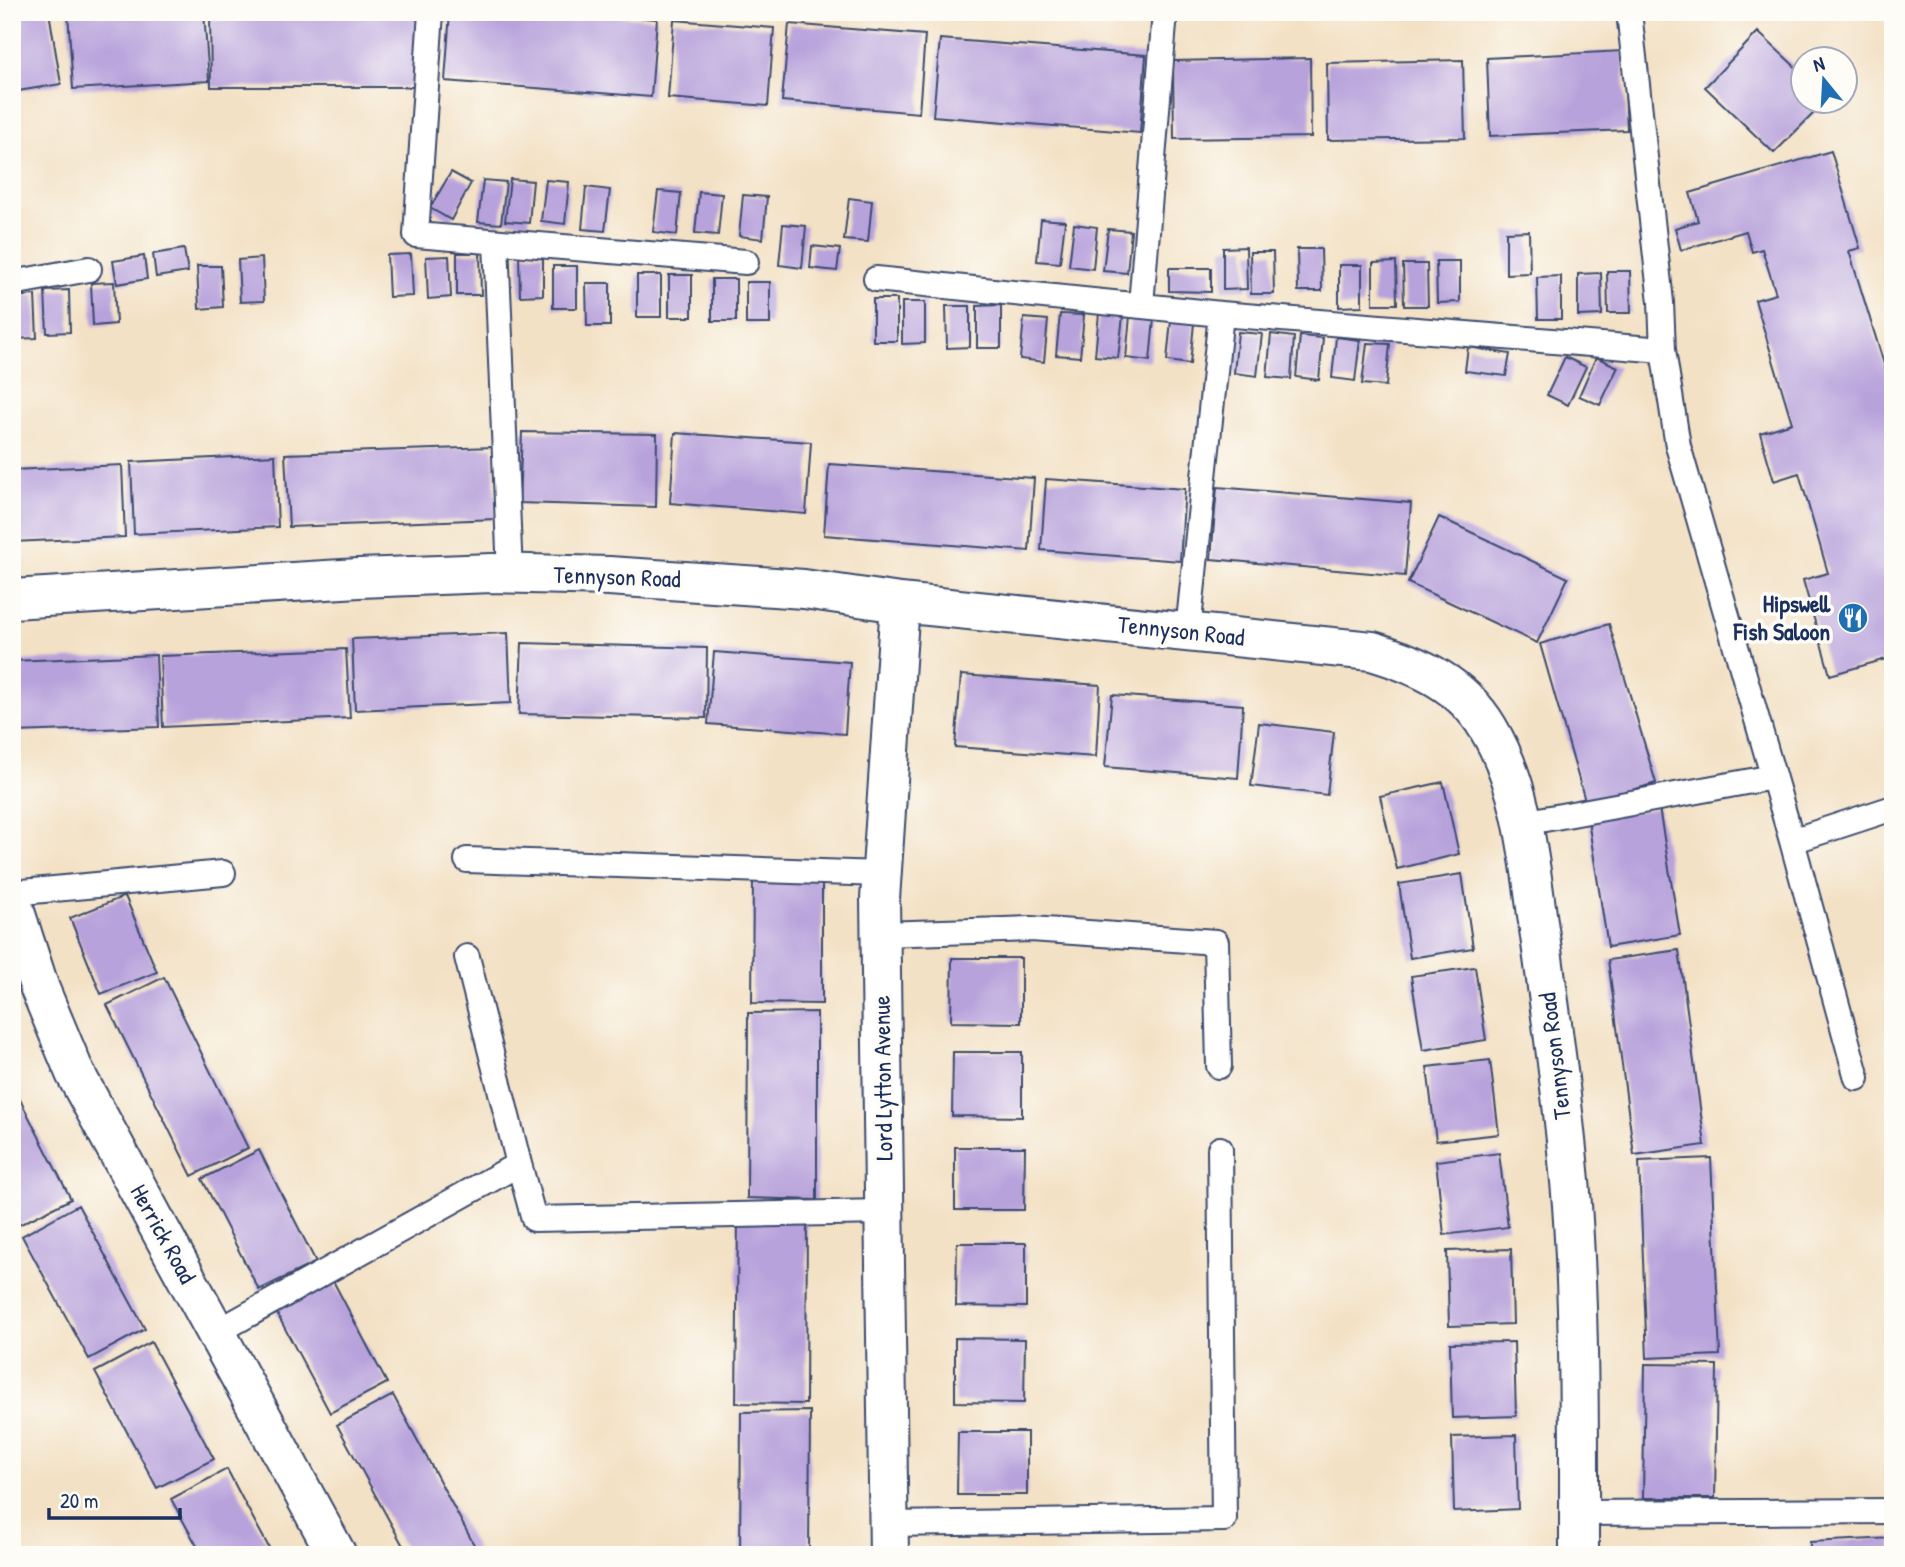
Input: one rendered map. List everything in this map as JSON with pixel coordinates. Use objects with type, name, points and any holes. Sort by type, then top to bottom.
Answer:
[{"type":"street","name":"Tennyson Road","points":[[12,599],[359,578],[510,574],[699,580],[1373,651],[1408,662],[1436,676],[1463,695],[1487,727],[1502,756],[1523,823],[1558,1062],[1572,1206],[1578,1369],[1579,1555]]},
{"type":"street","name":"Lord Lytton Avenue","points":[[889,1539],[881,934],[882,874],[900,603]]},
{"type":"street","name":"Herrick Road","points":[[13,903],[40,989],[75,1073],[337,1555]]},
{"type":"lane","points":[[431,12],[416,235],[746,262]]},
{"type":"lane","points":[[1141,305],[1165,12]]},
{"type":"lane","points":[[1629,12],[1661,302],[1663,350],[1678,446],[1857,1078]]},
{"type":"lane","points":[[496,242],[510,574]]},
{"type":"lane","points":[[12,283],[89,269]]},
{"type":"lane","points":[[876,279],[1221,314],[1663,350]]},
{"type":"lane","points":[[1188,631],[1221,314]]},
{"type":"lane","points":[[1523,823],[1773,777]]},
{"type":"lane","points":[[1792,841],[1893,808]]},
{"type":"lane","points":[[467,860],[882,874]]},
{"type":"lane","points":[[13,903],[223,873]]},
{"type":"lane","points":[[881,934],[1031,929],[1216,942],[1219,1066]]},
{"type":"lane","points":[[467,957],[534,1219],[884,1212]]},
{"type":"lane","points":[[889,1539],[1224,1519],[1220,1149]]},
{"type":"lane","points":[[217,1332],[519,1164]]},
{"type":"lane","points":[[1579,1513],[1893,1511]]},
{"type":"building","points":[[49,12],[61,84],[12,92],[12,13]]},
{"type":"building","points":[[68,12],[204,12],[209,81],[73,89]]},
{"type":"building","points":[[210,12],[418,12],[418,87],[211,87]]},
{"type":"building","points":[[450,12],[567,12],[657,19],[651,97],[445,81]]},
{"type":"building","points":[[674,20],[774,28],[768,106],[668,98]]},
{"type":"building","points":[[789,24],[925,35],[919,113],[782,101]]},
{"type":"building","points":[[1758,32],[1790,62],[1790,116],[1811,116],[1774,153],[1705,87]]},
{"type":"building","points":[[940,39],[1146,55],[1140,133],[933,116]]},
{"type":"building","points":[[1623,51],[1627,130],[1490,136],[1487,58]]},
{"type":"building","points":[[1310,58],[1311,137],[1174,139],[1173,61]]},
{"type":"building","points":[[1463,60],[1465,138],[1328,140],[1327,63]]},
{"type":"building","points":[[1831,151],[1860,248],[1849,251],[1893,393],[1893,657],[1830,675],[1803,580],[1828,573],[1799,473],[1774,481],[1760,433],[1792,423],[1755,300],[1776,294],[1762,249],[1752,252],[1746,231],[1681,250],[1675,228],[1698,221],[1690,193]]},
{"type":"building","points":[[451,172],[471,183],[451,220],[430,208]]},
{"type":"building","points":[[510,179],[533,181],[529,223],[505,221]]},
{"type":"building","points":[[483,180],[506,182],[501,224],[478,222]]},
{"type":"building","points":[[546,180],[569,182],[565,224],[541,221]]},
{"type":"building","points":[[586,187],[610,190],[605,231],[582,229]]},
{"type":"building","points":[[658,191],[681,193],[677,235],[653,232]]},
{"type":"building","points":[[699,192],[722,194],[718,235],[695,233]]},
{"type":"building","points":[[743,195],[767,197],[763,239],[739,236]]},
{"type":"building","points":[[849,198],[872,201],[868,242],[844,240]]},
{"type":"building","points":[[1041,219],[1065,221],[1060,263],[1037,261]]},
{"type":"building","points":[[783,224],[806,226],[802,268],[779,265]]},
{"type":"building","points":[[1074,224],[1097,227],[1093,269],[1069,266]]},
{"type":"building","points":[[1108,229],[1131,231],[1127,273],[1103,271]]},
{"type":"building","points":[[1529,231],[1530,273],[1506,274],[1506,232]]},
{"type":"building","points":[[812,246],[840,249],[837,271],[810,268]]},
{"type":"building","points":[[1246,247],[1247,289],[1223,290],[1223,248]]},
{"type":"building","points":[[184,249],[188,272],[156,277],[153,254]]},
{"type":"building","points":[[1297,249],[1321,249],[1322,291],[1298,291]]},
{"type":"building","points":[[1250,252],[1273,252],[1274,294],[1251,294]]},
{"type":"building","points":[[457,253],[480,253],[481,295],[457,295]]},
{"type":"building","points":[[411,254],[413,296],[389,297],[387,255]]},
{"type":"building","points":[[519,254],[543,254],[543,295],[520,296]]},
{"type":"building","points":[[144,256],[147,279],[117,284],[113,261]]},
{"type":"building","points":[[449,256],[451,297],[428,299],[426,257]]},
{"type":"building","points":[[262,258],[264,301],[240,302],[238,260]]},
{"type":"building","points":[[1436,261],[1460,261],[1460,302],[1437,303]]},
{"type":"building","points":[[1396,262],[1397,304],[1373,304],[1373,263]]},
{"type":"building","points":[[1403,264],[1427,264],[1428,306],[1404,306]]},
{"type":"building","points":[[1339,265],[1362,265],[1362,306],[1339,307]]},
{"type":"building","points":[[197,266],[221,266],[223,307],[199,309]]},
{"type":"building","points":[[553,266],[577,266],[577,308],[553,308]]},
{"type":"building","points":[[1169,268],[1211,268],[1211,292],[1169,291]]},
{"type":"building","points":[[1607,271],[1630,271],[1631,313],[1608,313]]},
{"type":"building","points":[[1601,273],[1602,315],[1578,316],[1578,274]]},
{"type":"building","points":[[637,275],[661,275],[661,317],[637,317]]},
{"type":"building","points":[[669,275],[692,275],[692,317],[669,317]]},
{"type":"building","points":[[1561,276],[1561,319],[1538,319],[1537,277]]},
{"type":"building","points":[[712,279],[736,279],[736,321],[712,321]]},
{"type":"building","points":[[114,282],[116,324],[93,326],[91,283]]},
{"type":"building","points":[[746,282],[770,282],[770,324],[746,324]]},
{"type":"building","points":[[586,283],[610,283],[610,326],[587,326]]},
{"type":"building","points":[[69,290],[70,332],[47,333],[45,291]]},
{"type":"building","points":[[35,295],[37,338],[13,339],[12,297]]},
{"type":"building","points":[[873,299],[897,299],[897,341],[873,341]]},
{"type":"building","points":[[902,302],[925,302],[925,343],[902,344]]},
{"type":"building","points":[[1001,305],[1001,348],[977,348],[977,306]]},
{"type":"building","points":[[946,306],[970,306],[970,347],[947,348]]},
{"type":"building","points":[[1099,313],[1123,316],[1118,358],[1095,356]]},
{"type":"building","points":[[1060,314],[1084,315],[1080,357],[1056,355]]},
{"type":"building","points":[[1130,316],[1154,319],[1150,361],[1126,358]]},
{"type":"building","points":[[1024,318],[1048,320],[1044,362],[1020,359]]},
{"type":"building","points":[[1171,320],[1194,323],[1190,364],[1167,361]]},
{"type":"building","points":[[1238,332],[1262,334],[1257,376],[1234,373]]},
{"type":"building","points":[[1271,334],[1294,337],[1291,379],[1267,377]]},
{"type":"building","points":[[1300,336],[1323,338],[1319,380],[1296,377]]},
{"type":"building","points":[[1336,337],[1360,340],[1355,381],[1332,378]]},
{"type":"building","points":[[1367,343],[1390,344],[1386,386],[1362,384]]},
{"type":"building","points":[[1468,347],[1510,354],[1506,376],[1465,371]]},
{"type":"building","points":[[1565,357],[1586,367],[1568,405],[1547,395]]},
{"type":"building","points":[[1596,357],[1618,367],[1600,405],[1579,396]]},
{"type":"building","points":[[522,432],[657,434],[656,507],[519,503]]},
{"type":"building","points":[[675,433],[811,442],[806,514],[670,503]]},
{"type":"building","points":[[493,447],[496,519],[289,527],[285,454]]},
{"type":"building","points":[[275,455],[278,527],[134,534],[131,462]]},
{"type":"building","points":[[829,464],[1034,478],[1029,551],[824,535]]},
{"type":"building","points":[[122,465],[125,537],[12,542],[12,470]]},
{"type":"building","points":[[1046,479],[1185,489],[1180,561],[1041,550]]},
{"type":"building","points":[[1217,487],[1411,503],[1405,576],[1211,559]]},
{"type":"building","points":[[1439,517],[1568,578],[1537,643],[1408,583]]},
{"type":"building","points":[[1609,624],[1656,783],[1586,804],[1540,644]]},
{"type":"building","points":[[508,633],[511,703],[355,710],[352,639]]},
{"type":"building","points":[[522,643],[707,648],[706,718],[519,714]]},
{"type":"building","points":[[346,649],[350,718],[163,727],[160,656]]},
{"type":"building","points":[[714,652],[850,662],[845,734],[708,724]]},
{"type":"building","points":[[156,655],[159,727],[15,732],[12,661]]},
{"type":"building","points":[[961,675],[1100,685],[1096,757],[955,747]]},
{"type":"building","points":[[1112,695],[1243,705],[1238,778],[1105,767]]},
{"type":"building","points":[[1259,723],[1334,732],[1327,795],[1251,786]]},
{"type":"building","points":[[1443,782],[1459,854],[1397,869],[1380,796]]},
{"type":"building","points":[[1659,808],[1680,935],[1608,947],[1588,820]]},
{"type":"building","points":[[1462,874],[1473,948],[1410,958],[1399,884]]},
{"type":"building","points":[[822,879],[822,1004],[752,1003],[753,880]]},
{"type":"building","points":[[125,896],[157,972],[101,994],[70,918]]},
{"type":"building","points":[[1679,950],[1705,1145],[1634,1155],[1608,960]]},
{"type":"building","points":[[952,958],[1021,958],[1021,1023],[951,1022]]},
{"type":"building","points":[[1475,967],[1486,1040],[1423,1050],[1411,976]]},
{"type":"building","points":[[164,977],[248,1148],[192,1176],[107,1005]]},
{"type":"building","points":[[817,1012],[817,1200],[747,1198],[748,1013]]},
{"type":"building","points":[[953,1052],[1022,1052],[1022,1117],[952,1116]]},
{"type":"building","points":[[1490,1060],[1499,1134],[1436,1141],[1427,1067]]},
{"type":"building","points":[[12,1084],[71,1199],[13,1228],[12,1227]]},
{"type":"building","points":[[955,1147],[1025,1147],[1024,1210],[955,1210]]},
{"type":"building","points":[[259,1150],[316,1262],[259,1290],[202,1179]]},
{"type":"building","points":[[1499,1153],[1508,1227],[1444,1235],[1436,1161]]},
{"type":"building","points":[[1711,1158],[1720,1355],[1647,1358],[1639,1161]]},
{"type":"building","points":[[78,1205],[145,1329],[89,1359],[22,1236]]},
{"type":"building","points":[[807,1217],[806,1404],[736,1403],[738,1218]]},
{"type":"building","points":[[957,1243],[1026,1243],[1026,1307],[956,1306]]},
{"type":"building","points":[[1511,1249],[1513,1324],[1449,1326],[1447,1251]]},
{"type":"building","points":[[331,1277],[387,1383],[330,1413],[274,1308]]},
{"type":"building","points":[[955,1338],[1025,1339],[1024,1403],[955,1402]]},
{"type":"building","points":[[151,1342],[214,1459],[157,1488],[95,1372]]},
{"type":"building","points":[[1514,1342],[1516,1416],[1452,1418],[1450,1343]]},
{"type":"building","points":[[1645,1364],[1717,1365],[1715,1498],[1643,1498]]},
{"type":"building","points":[[393,1395],[478,1552],[472,1555],[408,1555],[337,1425]]},
{"type":"building","points":[[810,1411],[809,1555],[740,1555],[741,1412]]},
{"type":"building","points":[[958,1432],[1027,1432],[1027,1495],[957,1495]]},
{"type":"building","points":[[1516,1435],[1518,1509],[1454,1512],[1452,1437]]},
{"type":"building","points":[[227,1469],[273,1555],[202,1555],[171,1499]]},
{"type":"building","points":[[1893,1538],[1893,1555],[1810,1555],[1810,1542]]},
{"type":"place","name":"Hipswell Fish Saloon","points":[[1853,618]]}]
